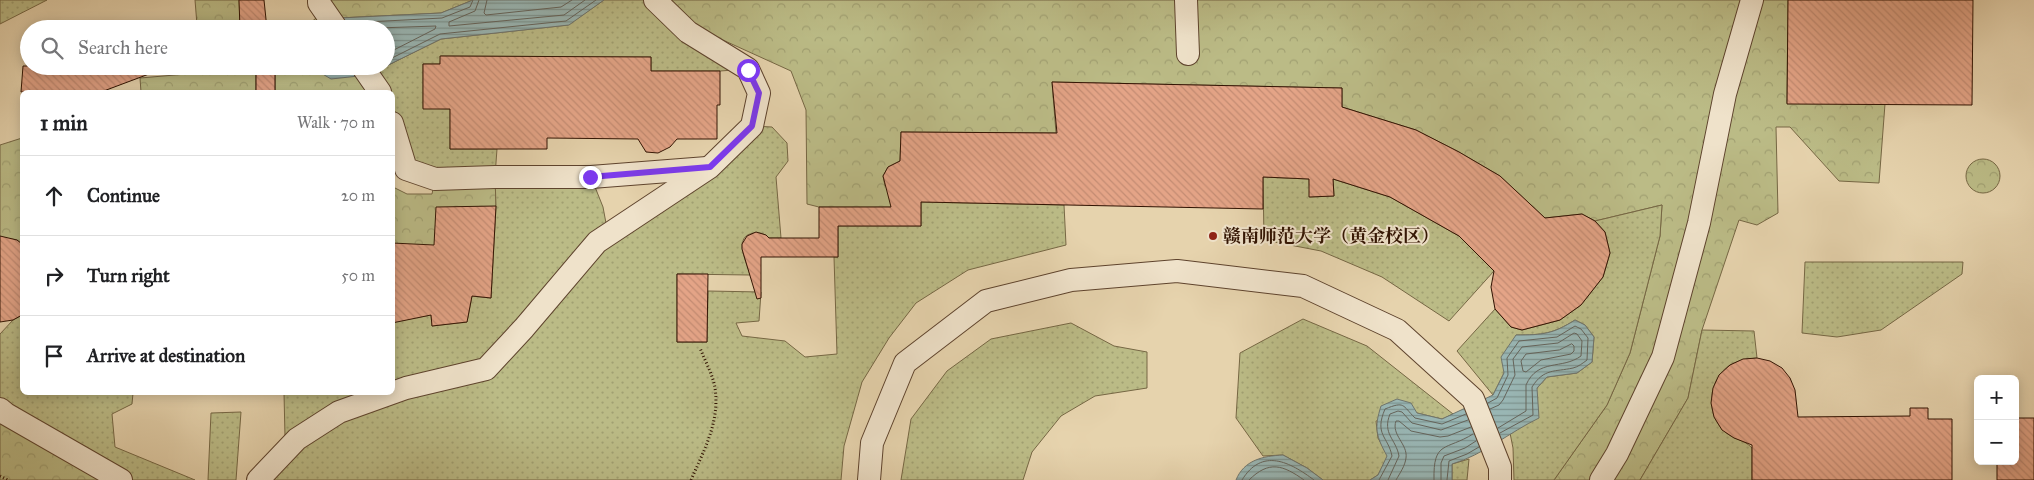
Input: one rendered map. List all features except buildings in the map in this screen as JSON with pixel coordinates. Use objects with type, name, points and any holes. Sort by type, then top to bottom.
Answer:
[{"type":"street","points":[[395,392],[486,369],[524,328],[597,242],[710,167],[752,126],[759,93],[748,70],[688,32],[655,0]]},
{"type":"street","points":[[1186,0],[1188,54]]},
{"type":"street","points":[[1601,480],[1617,454],[1663,357],[1699,223],[1725,94],[1752,0]]},
{"type":"street","points":[[318,2],[330,20]]},
{"type":"street","points":[[368,75],[379,90]]},
{"type":"street","points":[[395,133],[406,169],[435,179],[590,177],[710,167]]},
{"type":"street","points":[[869,480],[872,444],[905,362],[986,301],[1071,280],[1177,271],[1303,286],[1398,330],[1472,399],[1500,474]]},
{"type":"street","points":[[258,480],[297,439],[339,412],[386,395]]},
{"type":"street","points":[[0,409],[120,480]]},
{"type":"path","points":[[691,480],[710,438],[716,412],[715,386],[700,348]]},
{"type":"path","points":[[0,476],[8,480]]},
{"type":"green space","points":[[0,0],[47,0],[0,24]]},
{"type":"green space","points":[[195,0],[239,0],[240,20],[197,20]]},
{"type":"green space","points":[[319,0],[473,0],[441,13],[314,20],[324,11]]},
{"type":"green space","points":[[604,0],[657,0],[748,69],[651,71],[651,57],[441,56],[440,64],[423,64],[423,108],[450,109],[450,149],[497,149],[495,176],[591,177],[603,207],[608,234],[752,126],[772,127],[787,143],[788,161],[776,177],[781,238],[769,238],[766,235],[756,233],[747,235],[742,244],[750,275],[677,274],[677,342],[707,342],[708,291],[761,292],[759,321],[736,323],[742,336],[785,341],[805,357],[837,354],[834,257],[838,257],[838,226],[921,226],[921,202],[1064,205],[1066,245],[968,270],[916,303],[889,338],[862,382],[844,446],[841,480],[248,480],[285,437],[284,395],[395,395],[395,322],[431,315],[432,326],[467,322],[472,296],[491,298],[496,206],[495,177],[406,169],[395,130],[395,90],[379,90],[368,75],[395,75],[395,62],[441,39],[568,25]]},
{"type":"green space","points":[[671,0],[1788,0],[1787,103],[1885,104],[1879,183],[1839,181],[1790,127],[1776,127],[1778,213],[1757,225],[1739,220],[1702,330],[1688,398],[1640,480],[1554,480],[1607,405],[1630,353],[1660,236],[1662,205],[1595,221],[1582,214],[1545,218],[1500,176],[1459,152],[1416,130],[1342,107],[1342,88],[1052,82],[1056,133],[901,132],[900,161],[888,167],[883,176],[885,186],[900,193],[898,207],[819,207],[807,204],[806,110],[791,71],[692,26]]},
{"type":"green space","points":[[175,75],[256,75],[256,90],[141,90],[140,78]]},
{"type":"green space","points":[[275,75],[368,75],[379,90],[275,90]]},
{"type":"green space","points":[[20,139],[20,242],[17,240],[0,237],[0,145]]},
{"type":"green space","points":[[1983,159],[1990,160],[1995,164],[1999,169],[1999,183],[1995,188],[1990,192],[1983,193],[1976,192],[1971,188],[1967,183],[1966,176],[1967,169],[1971,164],[1976,160]]},
{"type":"green space","points":[[495,177],[496,206],[433,270],[395,244],[395,188],[407,194],[432,194],[435,179]]},
{"type":"green space","points":[[1263,177],[1309,179],[1310,197],[1334,196],[1333,179],[1390,197],[1459,236],[1494,271],[1449,321],[1382,277],[1321,251],[1264,240]]},
{"type":"green space","points":[[1662,205],[1660,236],[1630,353],[1607,405],[1554,480],[1514,480],[1513,448],[1510,433],[1517,429],[1537,388],[1547,377],[1577,373],[1592,362],[1594,337],[1585,325],[1575,320],[1547,333],[1516,335],[1504,373],[1493,395],[1457,351],[1495,309],[1511,327],[1522,330],[1560,320],[1581,305],[1603,277],[1610,253],[1605,232],[1595,221]]},
{"type":"green space","points":[[1805,262],[1963,262],[1962,274],[1881,330],[1837,337],[1802,333]]},
{"type":"green space","points":[[20,316],[20,395],[133,395],[132,404],[112,414],[115,447],[195,480],[121,480],[0,409],[0,334],[13,320]]},
{"type":"green space","points":[[1303,319],[1367,346],[1453,414],[1442,419],[1417,413],[1376,421],[1378,438],[1388,456],[1378,475],[1370,480],[1323,480],[1307,468],[1283,455],[1263,456],[1236,418],[1240,353]]},
{"type":"green space","points":[[1071,323],[1114,346],[1147,352],[1147,388],[1095,396],[1061,416],[1032,452],[1023,480],[901,480],[911,419],[947,371],[991,339]]},
{"type":"green space","points":[[1702,330],[1754,331],[1757,358],[1746,359],[1730,365],[1718,378],[1712,396],[1712,405],[1717,423],[1726,433],[1752,448],[1752,480],[1640,480],[1688,398]]},
{"type":"green space","points":[[241,412],[236,480],[208,480],[211,413]]},
{"type":"green space","points":[[0,421],[121,480],[0,480]]},
{"type":"green space","points":[[1469,459],[1467,480],[1452,480],[1452,464]]},
{"type":"water","points":[[473,0],[604,0],[569,25],[441,39],[395,62],[395,20],[335,20],[339,18],[441,13]]},
{"type":"water","points":[[324,75],[368,75],[331,79]]},
{"type":"water","points":[[1575,320],[1585,325],[1594,337],[1592,362],[1577,373],[1547,377],[1537,388],[1539,418],[1475,455],[1452,464],[1452,480],[1370,480],[1378,475],[1387,456],[1377,432],[1377,420],[1381,406],[1397,399],[1411,403],[1417,413],[1442,419],[1493,395],[1504,373],[1501,357],[1516,335],[1547,333]]},
{"type":"water","points":[[1283,455],[1307,468],[1323,480],[1236,480],[1239,473],[1255,460]]},
{"type":"place","name":"赣南师范大学（黄金校区）","points":[[1213,236]]},
{"type":"route","points":[[590,177],[710,167],[752,126],[759,93],[748,70]]}]
